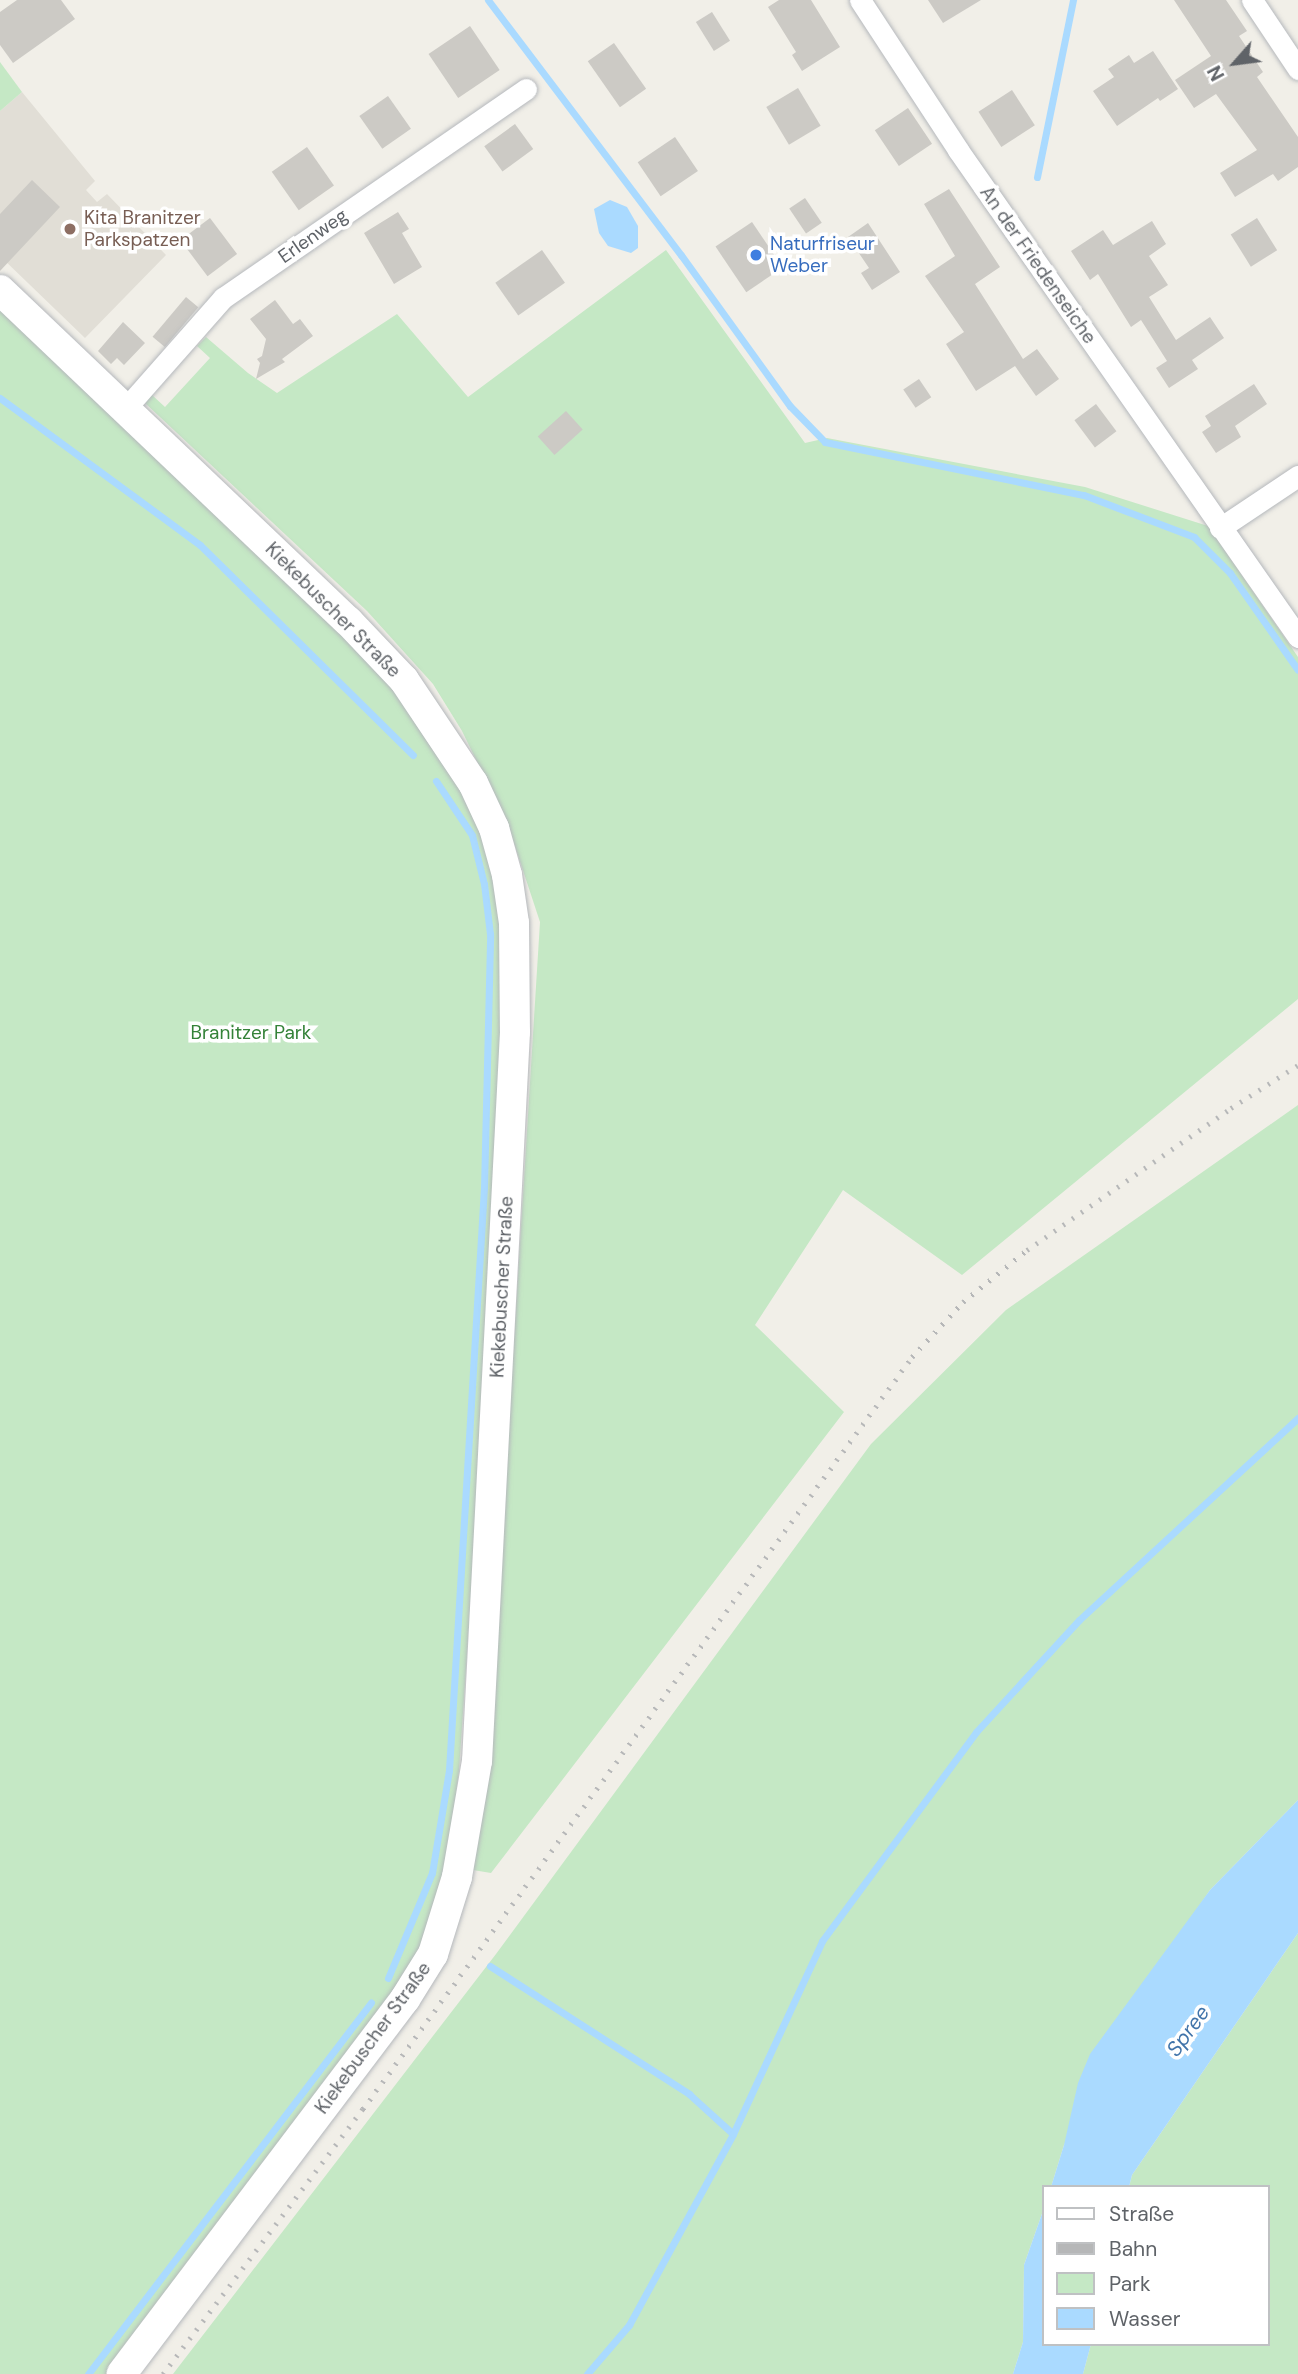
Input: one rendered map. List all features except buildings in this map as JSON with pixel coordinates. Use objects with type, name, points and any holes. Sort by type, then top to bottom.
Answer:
[{"type":"street","name":"An der Friedenseiche","points":[[860,0],[958,150],[1298,637]]},
{"type":"street","points":[[1252,0],[1298,69]]},
{"type":"street","name":"Erlenweg","points":[[125,409],[223,298],[526,89]]},
{"type":"street","name":"Kiekebuscher Straße","points":[[0,290],[378,650],[404,680],[467,773],[494,828],[507,875],[514,923],[515,1032],[477,1761],[457,1877],[447,1916],[433,1954],[405,1999],[121,2374]]},
{"type":"street","points":[[1220,528],[1298,477]]},
{"type":"shaded area","name":"Kita Branitzer Parkspatzen","points":[[22,92],[95,181],[86,190],[97,202],[107,194],[166,255],[85,338],[0,256],[0,111]]},
{"type":"green space","points":[[0,62],[22,92],[0,111]]},
{"type":"green space","points":[[666,250],[805,443],[827,438],[1085,487],[1208,526],[1298,657],[1298,999],[962,1275],[843,1190],[755,1325],[844,1412],[491,1873],[473,1870],[486,1789],[540,922],[508,825],[462,731],[433,684],[367,611],[145,403],[152,395],[165,407],[210,358],[197,346],[206,337],[248,373],[277,393],[397,314],[468,397]]},
{"type":"green space","name":"Branitzer Park","points":[[0,302],[338,627],[393,688],[443,755],[481,832],[505,928],[504,1057],[478,1494],[459,1771],[445,1877],[421,1944],[398,1989],[107,2374],[0,2374]]},
{"type":"green space","points":[[1298,1105],[1298,1800],[1210,1890],[1177,1938],[1064,2145],[1052,2185],[1042,2185],[1042,2214],[1024,2265],[1023,2342],[1013,2374],[173,2374],[496,1954],[871,1444],[1006,1310]]},
{"type":"green space","points":[[1298,1933],[1298,2374],[1083,2374],[1090,2346],[1270,2346],[1270,2185],[1130,2185],[1132,2175]]},
{"type":"water","points":[[610,200],[627,207],[638,226],[638,248],[631,253],[608,246],[599,233],[594,209]]},
{"type":"water","name":"Spree","points":[[1298,1800],[1298,1933],[1132,2175],[1130,2185],[1052,2185],[1078,2083],[1090,2054],[1210,1890]]},
{"type":"water","points":[[1042,2214],[1042,2346],[1090,2346],[1083,2374],[1013,2374],[1023,2342],[1024,2265]]},
{"type":"waterway","points":[[488,0],[681,255],[790,406],[825,442],[1084,495],[1194,537],[1230,573],[1298,670]]},
{"type":"waterway","points":[[1037,177],[1073,0]]},
{"type":"waterway","points":[[0,398],[200,545],[413,755]]},
{"type":"waterway","points":[[388,1978],[432,1873],[449,1770],[484,1188],[490,934],[484,884],[472,835],[436,781]]},
{"type":"waterway","points":[[587,2374],[629,2325],[733,2134],[822,1941],[976,1732],[1079,1620],[1298,1418]]},
{"type":"waterway","points":[[490,1966],[689,2094],[733,2134]]},
{"type":"waterway","points":[[88,2374],[371,2003]]},
{"type":"railway","points":[[163,2374],[363,2109],[912,1357],[963,1302],[1027,1250],[1231,1108],[1298,1065]]},
{"type":"place","name":"Kita Branitzer Parkspatzen","points":[[70,229]]},
{"type":"place","name":"Naturfriseur Weber","points":[[756,255]]}]
